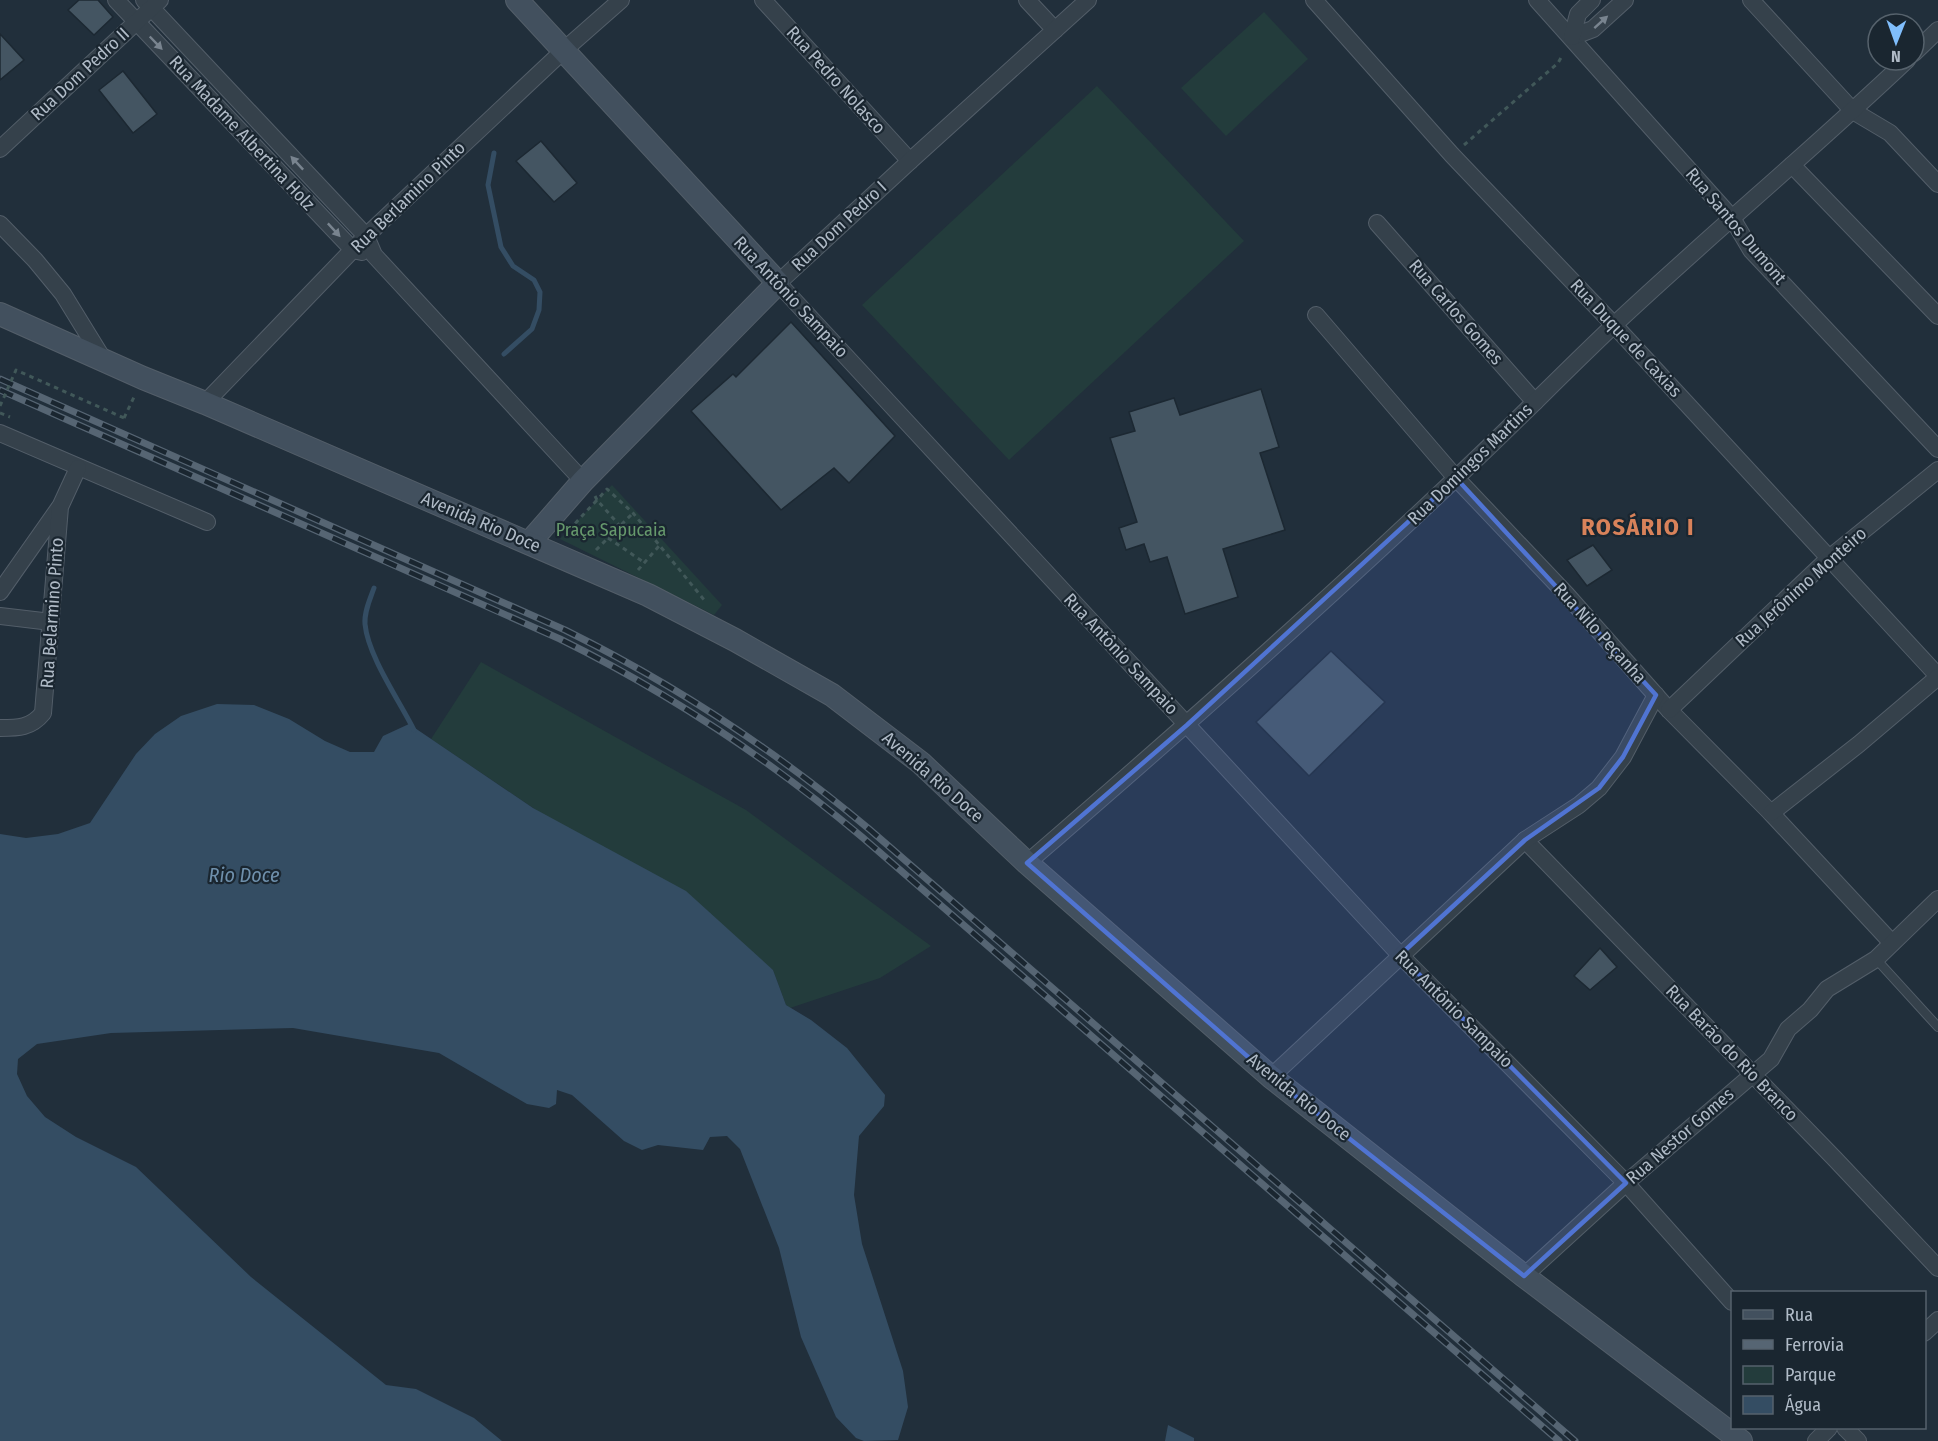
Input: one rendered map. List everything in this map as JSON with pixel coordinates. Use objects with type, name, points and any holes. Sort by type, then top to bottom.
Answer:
[{"type":"street","name":"Rua Madame Albertina Holz","points":[[116,0],[353,250]]},
{"type":"street","name":"Rua Antônio Sampaio","points":[[517,0],[1400,955],[1626,1183],[1731,1301]]},
{"type":"street","name":"Rua Berlamino Pinto","points":[[205,403],[366,236],[563,51],[621,0]]},
{"type":"street","name":"Rua Pedro Nolasco","points":[[763,0],[910,161]]},
{"type":"street","points":[[1026,0],[1055,30]]},
{"type":"street","name":"Rua Dom Pedro I","points":[[529,543],[583,481],[778,283],[1088,0]]},
{"type":"street","name":"Rua Duque de Caxias","points":[[1314,0],[1452,155],[1614,325],[1938,676]]},
{"type":"street","name":"Rua Santos Dumont","points":[[1537,0],[1732,218],[1750,250],[1938,449]]},
{"type":"street","points":[[1572,37],[1578,14],[1592,0]]},
{"type":"street","points":[[1572,37],[1593,29],[1625,0]]},
{"type":"street","points":[[1750,0],[1853,111],[1890,133],[1938,184]]},
{"type":"street","name":"Rua Madame Albertina Holz","points":[[152,3],[366,236],[374,255],[583,481]]},
{"type":"street","name":"Rua Dom Pedro II","points":[[0,149],[137,22],[152,3]]},
{"type":"street","points":[[1926,42],[1938,30]]},
{"type":"street","name":"Rua Domingos Martins","points":[[1027,862],[1187,725],[1456,478],[1614,325],[1894,72]]},
{"type":"street","points":[[1792,165],[1938,316]]},
{"type":"street","name":"Rua Carlos Gomes","points":[[1377,223],[1535,402]]},
{"type":"street","points":[[0,224],[63,294],[103,359]]},
{"type":"street","points":[[353,250],[374,255]]},
{"type":"street","name":"Avenida Rio Doce","points":[[0,314],[143,378],[648,595],[735,640],[832,695],[921,763],[1027,862],[1271,1077],[1524,1276],[1741,1441]]},
{"type":"street","name":"Rua Nilo Peçanha","points":[[1316,315],[1456,478],[1567,595],[1669,710],[1772,813],[1892,943]]},
{"type":"street","points":[[0,433],[207,522]]},
{"type":"street","name":"Rua Belarmino Pinto","points":[[0,728],[30,725],[43,713],[60,507],[78,468]]},
{"type":"street","name":"Rua Jerônimo Monteiro","points":[[1669,710],[1828,559],[1938,470]]},
{"type":"street","points":[[0,592],[60,507]]},
{"type":"street","points":[[0,616],[51,622]]},
{"type":"street","points":[[1772,813],[1859,744],[1938,676]]},
{"type":"street","points":[[1271,1077],[1525,840],[1579,806],[1599,788],[1623,757],[1656,695]]},
{"type":"street","name":"Rua Barão do Rio Branco","points":[[1525,840],[1938,1268]]},
{"type":"street","name":"Rua Nestor Gomes","points":[[1524,1276],[1626,1183],[1771,1059],[1788,1029],[1810,1010],[1827,989],[1876,959],[1938,899]]},
{"type":"street","points":[[1926,1331],[1938,1320]]},
{"type":"street","points":[[1816,1441],[1828,1429]]},
{"type":"street","points":[[1846,1429],[1858,1441]]},
{"type":"lane","points":[[1876,959],[1938,1027]]},
{"type":"path","points":[[1452,155],[1558,63],[1572,37]]},
{"type":"path","points":[[0,406],[16,370],[124,418],[143,378]]},
{"type":"path","points":[[564,535],[607,489],[633,513],[708,606],[698,601]]},
{"type":"path","points":[[597,500],[620,526]]},
{"type":"path","points":[[595,551],[633,513]]},
{"type":"path","points":[[608,538],[645,563]]},
{"type":"path","points":[[637,572],[659,546]]},
{"type":"highlighted area","points":[[1456,478],[1656,695],[1623,757],[1599,788],[1525,840],[1400,955],[1626,1183],[1524,1276],[1271,1077],[1027,863],[1187,725]]},
{"type":"green space","points":[[1264,12],[1308,59],[1226,136],[1181,88]]},
{"type":"green space","points":[[1097,86],[1244,241],[1009,460],[862,305]]},
{"type":"green space","name":"Praça Sapucaia","points":[[612,485],[722,605],[714,615],[560,539]]},
{"type":"green space","points":[[481,662],[746,810],[931,946],[880,978],[790,1008],[786,1005],[773,970],[431,739]]},
{"type":"water","name":"Rio Doce","points":[[217,704],[254,705],[289,719],[325,741],[350,752],[374,752],[383,736],[409,724],[533,808],[686,891],[773,970],[786,1005],[811,1020],[847,1048],[885,1095],[884,1106],[859,1136],[854,1195],[862,1244],[903,1371],[908,1407],[898,1440],[864,1441],[856,1438],[836,1417],[801,1337],[779,1248],[740,1149],[727,1136],[710,1137],[703,1150],[658,1145],[642,1150],[624,1141],[572,1095],[557,1090],[556,1104],[549,1108],[527,1104],[439,1053],[293,1028],[111,1033],[37,1044],[18,1059],[17,1074],[27,1096],[45,1117],[76,1137],[136,1167],[251,1277],[386,1385],[416,1389],[474,1418],[502,1441],[0,1441],[0,834],[26,838],[58,834],[90,823],[136,754],[155,734],[181,716]]},
{"type":"water","points":[[1168,1425],[1194,1438],[1194,1441],[1165,1441]]},
{"type":"building","points":[[79,0],[98,0],[113,17],[94,35],[68,10]]},
{"type":"building","points":[[0,34],[24,60],[0,80]]},
{"type":"building","points":[[123,71],[157,114],[133,133],[99,90]]},
{"type":"building","points":[[541,141],[577,183],[554,202],[516,161]]},
{"type":"building","points":[[791,322],[895,436],[849,483],[834,468],[781,510],[691,411],[733,374],[736,377]]},
{"type":"building","points":[[1261,389],[1279,447],[1260,453],[1285,530],[1223,549],[1238,597],[1185,614],[1167,557],[1150,562],[1144,544],[1126,550],[1119,528],[1137,522],[1110,438],[1135,431],[1129,412],[1174,398],[1180,415]]},
{"type":"building","points":[[1593,545],[1612,570],[1587,586],[1567,560]]},
{"type":"building","points":[[1331,651],[1385,702],[1309,776],[1256,722]]},
{"type":"building","points":[[1600,948],[1617,967],[1590,990],[1574,976]]},
{"type":"waterway","points":[[494,153],[488,185],[501,247],[513,266],[534,280],[540,292],[539,310],[532,329],[504,354]]},
{"type":"waterway","points":[[374,588],[365,615],[367,637],[385,678],[414,730]]},
{"type":"railway","points":[[0,379],[565,630],[645,673],[723,720],[797,772],[869,829],[1575,1441]]},
{"type":"railway","points":[[0,390],[560,639],[640,682],[717,729],[791,781],[862,837],[1559,1441]]},
{"type":"district","name":"ROSÁRIO I","points":[[1638,527]]}]
